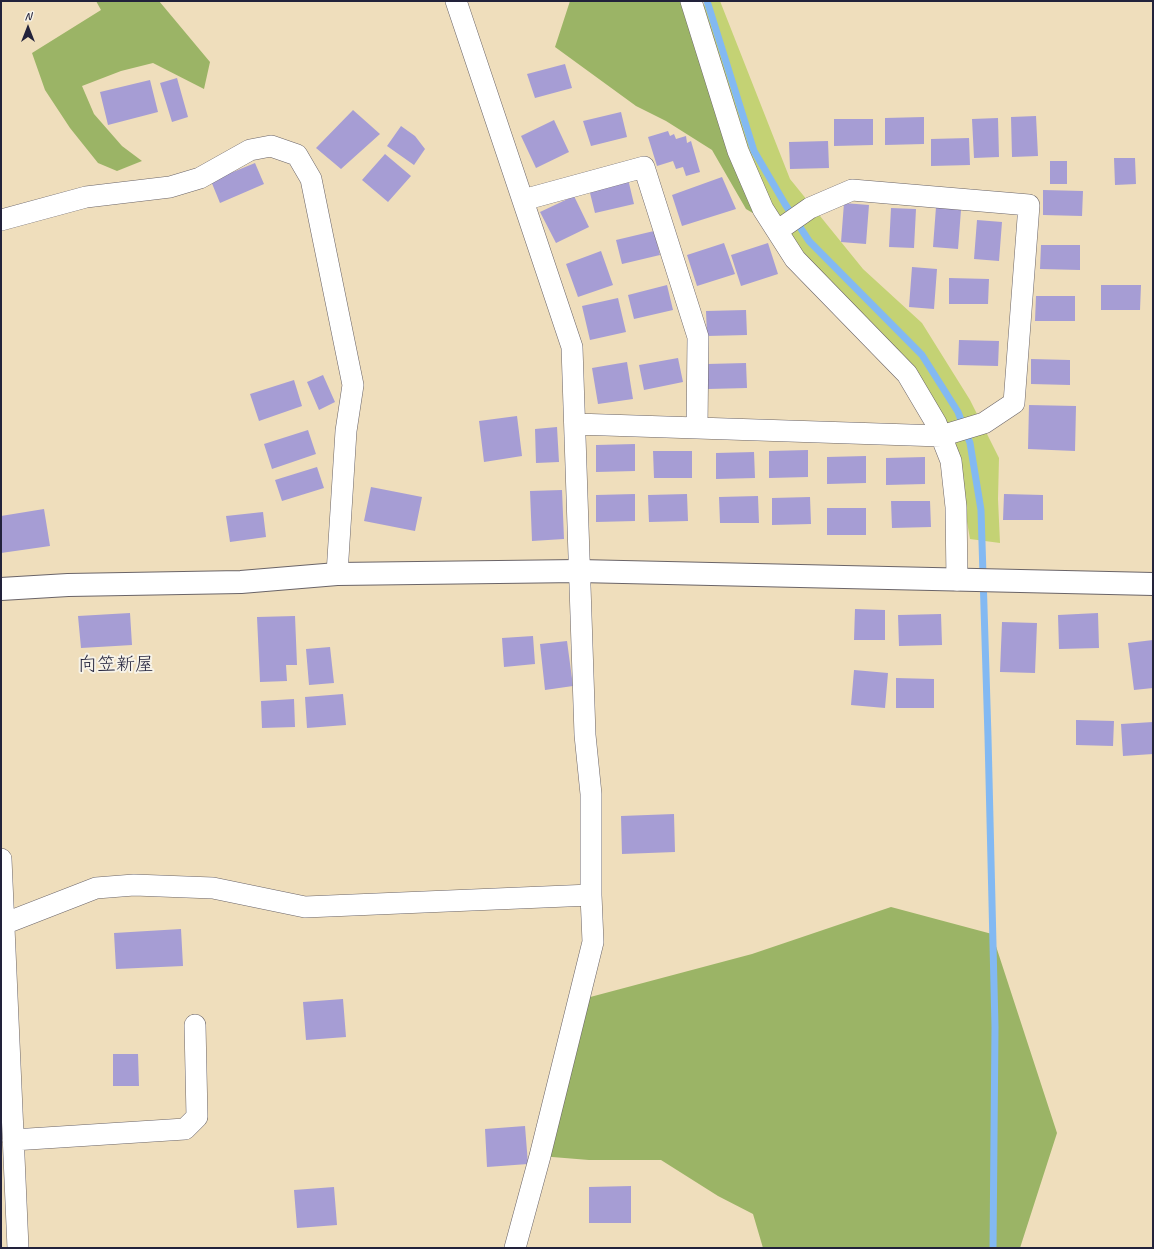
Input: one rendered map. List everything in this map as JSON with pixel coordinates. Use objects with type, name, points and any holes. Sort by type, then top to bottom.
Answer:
[{"type":"street","points":[[456,1],[572,347],[585,735],[591,794],[591,895],[593,942],[540,1156],[515,1248]]},
{"type":"street","points":[[691,1],[738,151],[763,209],[795,259],[907,374],[936,423],[951,461],[956,507],[957,580]]},
{"type":"street","points":[[1,220],[86,197],[170,187],[200,178],[250,150],[271,146],[297,154],[311,179],[353,385],[346,431],[337,574]]},
{"type":"street","points":[[523,200],[644,167],[698,337],[697,428]]},
{"type":"street","points":[[574,424],[941,436],[984,423],[1014,403],[1029,205],[852,190],[810,208],[777,231]]},
{"type":"street","points":[[1,590],[68,585],[241,582],[337,574],[579,571],[1153,584]]},
{"type":"street","points":[[1,858],[2,925],[18,1248]]},
{"type":"street","points":[[2,925],[96,888],[134,885],[213,888],[305,907],[591,895]]},
{"type":"street","points":[[13,1140],[185,1129],[197,1117],[196,1025]]},
{"type":"green space","points":[[96,1],[159,1],[210,62],[204,89],[153,63],[121,71],[82,86],[94,114],[122,146],[142,161],[117,171],[98,163],[70,128],[45,90],[32,53],[101,10]]},
{"type":"green space","points":[[570,1],[691,1],[773,225],[746,209],[712,150],[666,121],[636,106],[555,47]]},
{"type":"green space","points":[[711,1],[720,1],[790,179],[863,269],[922,323],[970,400],[999,458],[998,499],[1000,543],[970,539],[955,451],[869,335],[758,198],[694,11]]},
{"type":"green space","points":[[891,907],[992,934],[1057,1133],[1020,1248],[763,1248],[753,1214],[718,1196],[661,1160],[589,1160],[540,1156],[579,1000],[752,954]]},
{"type":"building","points":[[565,64],[572,88],[535,98],[527,74]]},
{"type":"building","points":[[177,78],[188,117],[172,122],[160,83]]},
{"type":"building","points":[[150,80],[158,112],[108,125],[100,92]]},
{"type":"building","points":[[353,110],[380,134],[341,169],[316,148]]},
{"type":"building","points":[[621,112],[627,137],[591,146],[583,121]]},
{"type":"building","points":[[1036,116],[1038,156],[1012,157],[1011,117]]},
{"type":"building","points":[[924,117],[924,144],[885,145],[885,118]]},
{"type":"building","points":[[998,118],[999,157],[974,158],[972,119]]},
{"type":"building","points":[[834,119],[873,119],[873,145],[834,146]]},
{"type":"building","points":[[554,120],[569,152],[536,168],[521,136]]},
{"type":"building","points":[[401,126],[415,136],[425,149],[414,165],[387,146]]},
{"type":"building","points":[[668,131],[670,136],[674,134],[676,139],[686,136],[687,143],[691,141],[700,172],[686,176],[683,167],[676,169],[673,161],[657,166],[648,137]]},
{"type":"building","points":[[969,138],[970,165],[931,166],[931,139]]},
{"type":"building","points":[[828,141],[829,168],[790,169],[789,142]]},
{"type":"building","points":[[385,154],[411,176],[388,202],[362,180]]},
{"type":"building","points":[[1114,158],[1135,158],[1136,184],[1115,185]]},
{"type":"building","points":[[1050,161],[1067,161],[1067,184],[1050,184]]},
{"type":"building","points":[[255,163],[264,184],[220,203],[211,181]]},
{"type":"building","points":[[722,177],[736,209],[682,226],[672,195]]},
{"type":"building","points":[[628,179],[634,204],[595,213],[589,189]]},
{"type":"building","points":[[1043,190],[1083,191],[1082,216],[1043,215]]},
{"type":"building","points":[[574,196],[589,227],[556,243],[540,212]]},
{"type":"building","points":[[844,203],[869,205],[866,244],[841,242]]},
{"type":"building","points":[[936,207],[961,210],[958,249],[933,247]]},
{"type":"building","points":[[891,208],[916,209],[914,248],[889,247]]},
{"type":"building","points":[[977,220],[1002,222],[999,261],[974,259]]},
{"type":"building","points":[[654,231],[660,255],[622,264],[616,240]]},
{"type":"building","points":[[724,243],[735,274],[697,286],[687,255]]},
{"type":"building","points":[[768,243],[778,274],[741,286],[731,255]]},
{"type":"building","points":[[1041,245],[1080,245],[1080,270],[1040,269]]},
{"type":"building","points":[[601,251],[613,285],[578,297],[566,264]]},
{"type":"building","points":[[912,267],[937,269],[934,309],[909,307]]},
{"type":"building","points":[[949,278],[989,279],[988,304],[949,304]]},
{"type":"building","points":[[667,285],[673,310],[634,319],[628,295]]},
{"type":"building","points":[[1101,285],[1141,285],[1140,310],[1101,310]]},
{"type":"building","points":[[1036,296],[1075,296],[1075,321],[1035,321]]},
{"type":"building","points":[[618,298],[626,332],[590,340],[582,306]]},
{"type":"building","points":[[746,310],[747,335],[707,336],[706,311]]},
{"type":"building","points":[[959,340],[999,341],[998,366],[958,365]]},
{"type":"building","points":[[678,358],[683,382],[644,390],[639,365]]},
{"type":"building","points":[[1031,359],[1070,360],[1070,385],[1031,384]]},
{"type":"building","points":[[627,362],[633,399],[598,404],[592,368]]},
{"type":"building","points":[[746,363],[747,388],[708,389],[707,364]]},
{"type":"building","points":[[323,375],[335,402],[319,410],[307,382]]},
{"type":"building","points":[[294,380],[302,406],[259,421],[250,394]]},
{"type":"building","points":[[1029,405],[1076,406],[1075,451],[1028,449]]},
{"type":"building","points":[[517,416],[522,456],[484,462],[479,421]]},
{"type":"building","points":[[557,427],[559,462],[536,463],[535,429]]},
{"type":"building","points":[[308,430],[316,454],[272,469],[264,444]]},
{"type":"building","points":[[635,444],[635,471],[596,472],[596,445]]},
{"type":"building","points":[[808,450],[808,477],[769,478],[769,451]]},
{"type":"building","points":[[653,451],[692,451],[692,478],[654,478]]},
{"type":"building","points":[[754,452],[755,478],[716,479],[716,453]]},
{"type":"building","points":[[866,456],[866,483],[827,484],[827,457]]},
{"type":"building","points":[[925,457],[925,484],[886,485],[886,458]]},
{"type":"building","points":[[317,467],[324,488],[282,501],[275,480]]},
{"type":"building","points":[[371,487],[422,497],[415,531],[364,521]]},
{"type":"building","points":[[562,490],[564,539],[532,541],[530,491]]},
{"type":"building","points":[[635,494],[635,521],[596,522],[596,495]]},
{"type":"building","points":[[687,494],[688,521],[649,522],[648,495]]},
{"type":"building","points":[[1004,494],[1043,495],[1043,520],[1003,520]]},
{"type":"building","points":[[758,496],[759,523],[720,523],[719,497]]},
{"type":"building","points":[[810,497],[811,524],[772,525],[772,498]]},
{"type":"building","points":[[891,501],[930,501],[931,527],[892,528]]},
{"type":"building","points":[[827,508],[866,508],[866,535],[827,535]]},
{"type":"building","points":[[44,509],[50,546],[1,553],[1,516]]},
{"type":"building","points":[[263,512],[266,537],[230,542],[226,516]]},
{"type":"building","points":[[855,609],[885,610],[885,640],[854,640]]},
{"type":"building","points":[[130,613],[132,645],[81,648],[78,616]]},
{"type":"building","points":[[1098,613],[1099,648],[1059,649],[1058,615]]},
{"type":"building","points":[[941,614],[942,645],[899,646],[898,615]]},
{"type":"building","points":[[295,616],[297,665],[286,665],[287,681],[260,682],[257,617]]},
{"type":"building","points":[[1002,622],[1037,623],[1035,673],[1000,672]]},
{"type":"building","points":[[533,636],[535,664],[504,667],[502,638]]},
{"type":"building","points":[[1153,640],[1153,688],[1134,690],[1128,643]]},
{"type":"building","points":[[567,641],[573,686],[545,690],[540,644]]},
{"type":"building","points":[[330,647],[334,683],[309,685],[306,649]]},
{"type":"building","points":[[854,670],[888,673],[885,708],[851,705]]},
{"type":"building","points":[[896,678],[934,679],[934,708],[896,708]]},
{"type":"building","points":[[343,694],[346,725],[307,728],[305,697]]},
{"type":"building","points":[[294,699],[295,727],[262,728],[261,701]]},
{"type":"building","points":[[1076,720],[1114,721],[1113,746],[1076,745]]},
{"type":"building","points":[[1153,722],[1153,754],[1123,756],[1121,724]]},
{"type":"building","points":[[674,814],[675,852],[622,854],[621,816]]},
{"type":"building","points":[[181,929],[183,966],[116,969],[114,933]]},
{"type":"building","points":[[343,999],[346,1037],[306,1040],[303,1002]]},
{"type":"building","points":[[113,1054],[138,1054],[139,1086],[113,1086]]},
{"type":"building","points":[[525,1126],[528,1164],[487,1167],[485,1129]]},
{"type":"building","points":[[631,1186],[631,1223],[589,1223],[589,1187]]},
{"type":"building","points":[[334,1187],[337,1225],[297,1228],[294,1190]]},
{"type":"waterway","points":[[707,1],[754,151],[785,204],[809,241],[922,355],[958,412],[970,443],[981,510],[988,737],[995,1027],[993,1248]]},
{"type":"district","name":"向笠新屋","points":[[116,665]]}]
